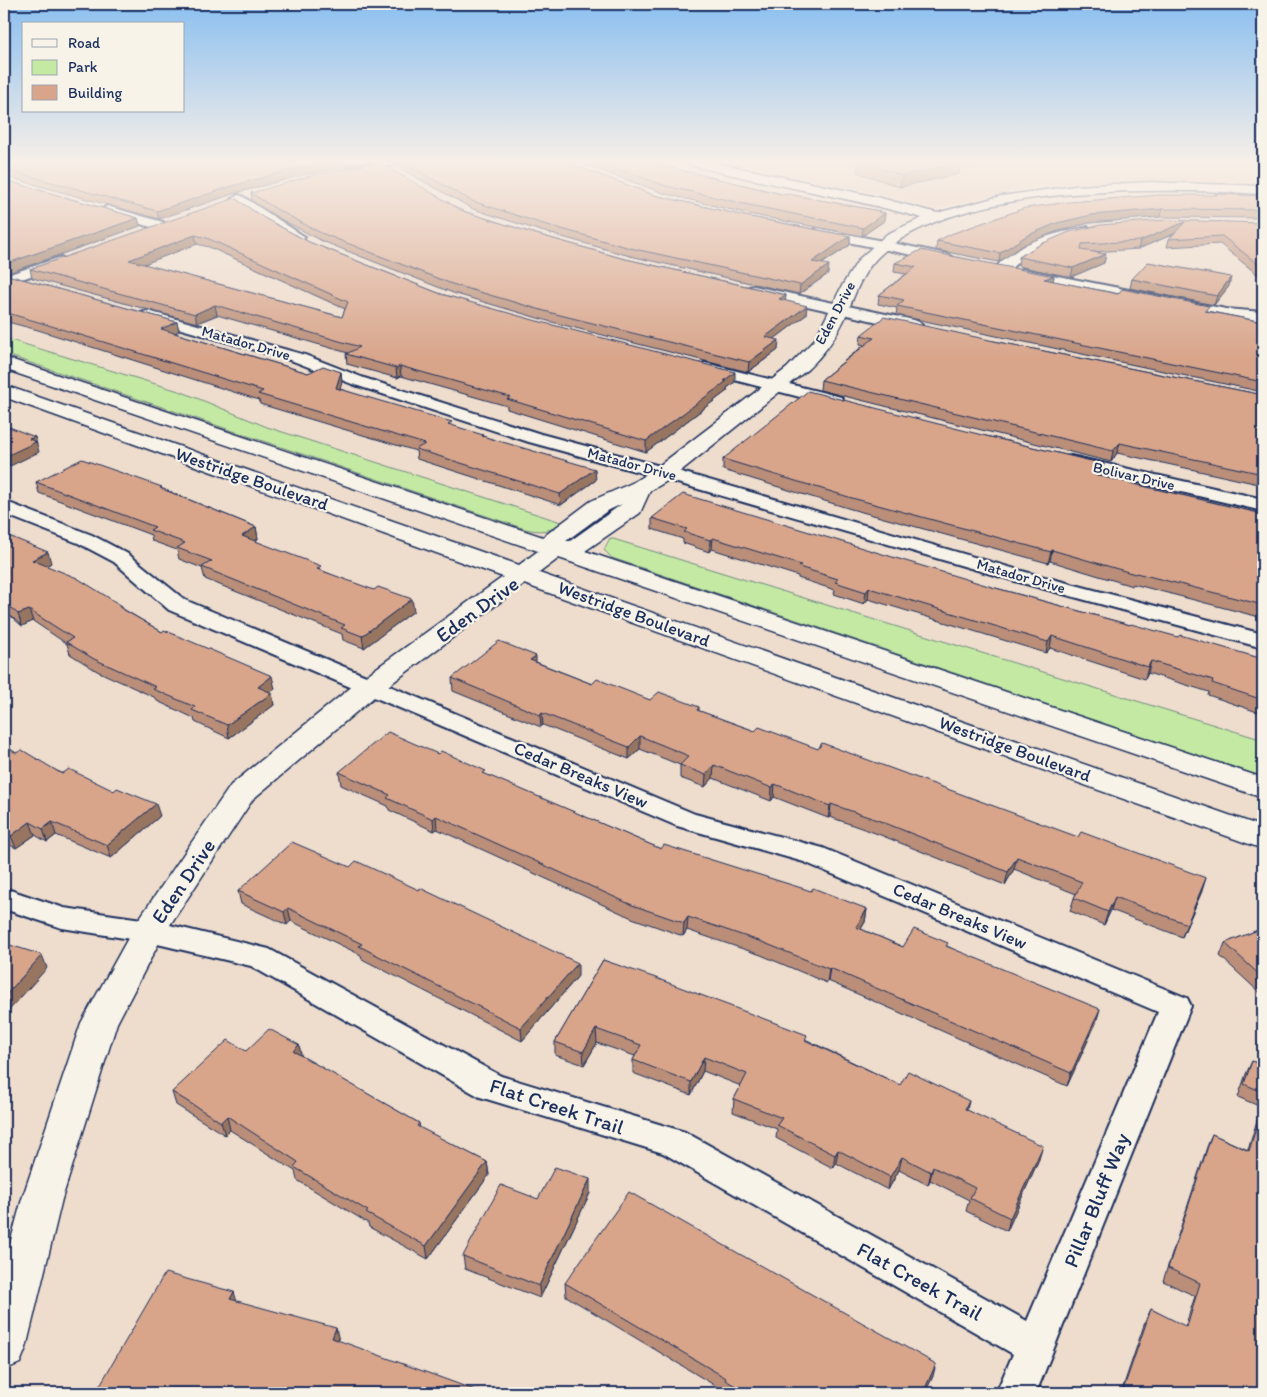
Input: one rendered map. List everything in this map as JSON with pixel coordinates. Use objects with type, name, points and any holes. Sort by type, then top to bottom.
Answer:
[{"type":"street","points":[[141,231],[151,227]]},
{"type":"street","points":[[281,227],[316,246]]},
{"type":"street","name":"Eden Drive","points":[[4,1348],[42,1199],[99,1023],[149,931],[242,792],[370,686],[556,549],[576,547],[632,508],[640,488],[664,472],[802,365],[823,341],[841,309],[850,286],[861,266],[882,245],[914,227]]},
{"type":"street","points":[[1099,229],[1049,239],[997,268],[1226,313],[1263,318]]},
{"type":"street","points":[[805,230],[964,261]]},
{"type":"street","points":[[7,278],[72,257]]},
{"type":"street","points":[[7,278],[39,286]]},
{"type":"street","points":[[736,286],[927,328]]},
{"type":"street","name":"Matador Drive","points":[[132,311],[299,358],[358,381],[535,438],[664,472],[1022,577],[1263,641]]},
{"type":"street","name":"Westridge Boulevard","points":[[4,363],[1263,788]]},
{"type":"street","points":[[692,365],[848,405]]},
{"type":"street","name":"Westridge Boulevard","points":[[4,391],[524,574],[1263,838]]},
{"type":"street","name":"Bolivar Drive","points":[[1059,458],[1263,505]]},
{"type":"street","name":"Cedar Breaks View","points":[[4,507],[85,539],[120,558],[177,605],[686,820],[813,855],[1176,1006]]},
{"type":"street","name":"Flat Creek Trail","points":[[4,898],[62,918],[149,931],[260,957],[492,1087],[673,1142],[1035,1346]]},
{"type":"street","name":"Pillar Bluff Way","points":[[1016,1393],[1176,1006]]},
{"type":"green space","points":[[4,338],[182,392],[267,427],[564,523],[555,528],[545,530],[525,529],[4,354]]},
{"type":"green space","points":[[610,538],[1263,740],[1263,777],[612,558],[604,550]]},
{"type":"building","points":[[4,227],[111,227],[8,263],[4,262]]},
{"type":"building","points":[[151,227],[281,227],[309,242],[441,294],[735,372],[724,381],[727,381],[646,441],[507,399],[510,397],[400,366],[396,368],[346,354],[360,347],[215,305],[195,314],[30,269]],"holes":[[[195,235],[207,238],[348,302],[342,317],[129,260]]]},
{"type":"building","points":[[310,227],[514,227],[621,258],[786,295],[779,299],[807,306],[765,337],[779,340],[749,362],[548,312],[452,284]]},
{"type":"building","points":[[555,227],[804,227],[850,236],[812,262],[829,265],[800,285],[630,248]]},
{"type":"building","points":[[970,227],[1047,227],[1026,236],[1000,253],[937,241]]},
{"type":"building","points":[[1090,227],[1173,227],[1140,241],[1082,244],[1081,250],[1106,254],[1073,268],[1019,257],[1041,244],[1069,232]]},
{"type":"building","points":[[1180,227],[1263,227],[1263,268],[1222,236],[1169,239]]},
{"type":"building","points":[[921,250],[1054,276],[1044,279],[1118,294],[1122,289],[1209,306],[1205,311],[1263,322],[1263,382],[897,306],[904,300],[879,295],[916,267],[895,263]]},
{"type":"building","points":[[1148,262],[1231,277],[1217,296],[1132,279]]},
{"type":"building","points":[[4,274],[177,322],[161,329],[308,373],[323,366],[341,372],[336,388],[452,422],[448,424],[482,436],[595,469],[560,494],[416,449],[425,444],[258,394],[263,391],[4,312]]},
{"type":"building","points":[[884,317],[1263,395],[1263,474],[1120,443],[1113,451],[821,380],[874,338],[861,335]]},
{"type":"building","points":[[808,391],[1104,464],[1095,475],[1263,514],[1263,605],[1135,574],[1052,550],[1051,552],[852,498],[723,459]]},
{"type":"building","points":[[4,425],[35,437],[29,439],[36,442],[4,457]]},
{"type":"building","points":[[82,459],[162,487],[160,488],[256,527],[242,536],[321,566],[317,569],[374,590],[378,587],[412,599],[362,636],[341,628],[345,625],[202,567],[212,561],[177,548],[185,543],[150,530],[155,527],[36,482]]},
{"type":"building","points":[[683,494],[992,587],[1130,625],[1178,637],[1180,635],[1263,659],[1263,700],[1212,683],[1213,680],[1151,661],[1148,667],[1052,636],[1048,642],[869,588],[866,592],[835,582],[838,579],[799,567],[801,565],[713,538],[710,540],[684,532],[687,529],[652,518]]},
{"type":"building","points":[[4,534],[48,552],[32,560],[77,578],[122,606],[119,607],[162,632],[164,630],[272,676],[258,687],[272,693],[227,725],[192,710],[195,707],[153,689],[156,687],[94,659],[66,642],[73,638],[29,610],[18,614],[4,602]]},
{"type":"building","points":[[499,641],[536,656],[530,660],[592,684],[597,679],[650,700],[659,692],[699,707],[697,710],[755,731],[759,727],[818,749],[822,743],[1078,837],[1081,832],[1206,878],[1187,924],[1115,897],[1108,912],[1074,898],[1082,882],[1017,857],[1008,872],[880,821],[831,804],[830,806],[775,784],[772,788],[714,765],[706,775],[680,765],[689,756],[640,736],[629,747],[542,713],[540,715],[452,678]]},
{"type":"building","points":[[388,732],[438,754],[441,751],[486,771],[483,773],[661,849],[664,845],[811,891],[813,888],[867,909],[856,927],[903,947],[914,929],[948,943],[946,946],[1100,1009],[1071,1073],[830,968],[688,917],[684,923],[632,905],[436,816],[433,819],[387,798],[390,795],[339,772]]},
{"type":"building","points":[[4,745],[16,753],[22,750],[62,774],[69,769],[114,791],[117,788],[156,804],[107,845],[52,822],[43,829],[30,822],[11,836],[4,832]]},
{"type":"building","points":[[292,842],[350,867],[356,861],[419,890],[420,888],[578,963],[521,1028],[359,946],[362,944],[288,908],[284,912],[238,891]]},
{"type":"building","points":[[1263,928],[1263,978],[1225,943]]},
{"type":"building","points":[[4,945],[9,947],[10,945],[42,955],[4,997]]},
{"type":"building","points":[[603,960],[807,1035],[805,1040],[900,1085],[908,1071],[969,1101],[965,1109],[1043,1146],[1010,1218],[970,1198],[975,1188],[933,1167],[931,1172],[902,1157],[890,1177],[838,1150],[835,1155],[777,1125],[782,1118],[734,1099],[747,1074],[704,1057],[691,1082],[633,1060],[641,1045],[596,1029],[583,1052],[555,1042]]},
{"type":"building","points":[[269,1029],[299,1045],[293,1051],[419,1123],[417,1126],[487,1162],[426,1246],[366,1213],[368,1211],[294,1167],[298,1162],[227,1116],[221,1122],[172,1092],[228,1040],[246,1051]]},
{"type":"building","points":[[1252,1061],[1263,1066],[1263,1092],[1244,1084]]},
{"type":"building","points":[[1263,1106],[1263,1393],[1122,1393],[1151,1309],[1187,1327],[1200,1283],[1168,1268],[1212,1134],[1249,1151]]},
{"type":"building","points":[[555,1167],[590,1179],[539,1286],[463,1256],[501,1185],[538,1199]]},
{"type":"building","points":[[629,1192],[936,1364],[923,1393],[748,1393],[725,1380],[726,1378],[565,1283]]},
{"type":"building","points":[[165,1273],[234,1292],[230,1299],[336,1328],[332,1338],[483,1393],[96,1392]]}]
